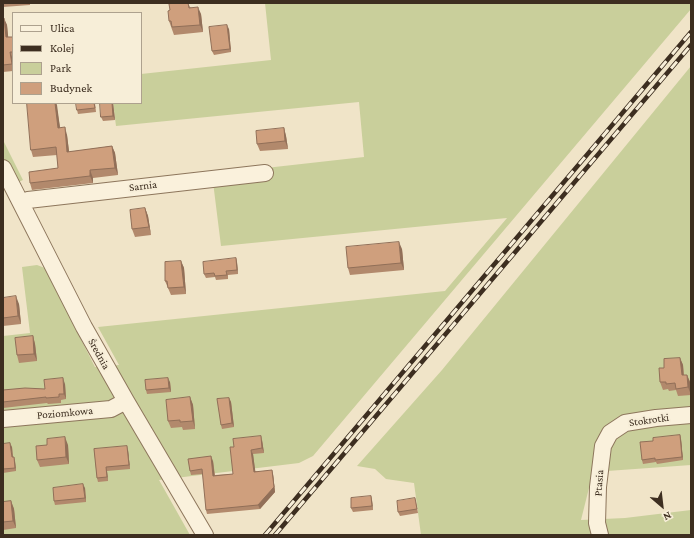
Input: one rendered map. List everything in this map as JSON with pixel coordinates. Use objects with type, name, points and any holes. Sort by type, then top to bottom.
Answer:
[{"type":"street","name":"Średnia","points":[[3,168],[84,327],[205,535]]},
{"type":"street","name":"Sarnia","points":[[20,203],[28,200],[265,172]]},
{"type":"street","name":"Poziomkowa","points":[[3,419],[111,409],[126,401]]},
{"type":"street","name":"Stokrotki","points":[[610,433],[625,423],[656,418],[691,415]]},
{"type":"street","name":"Ptasia","points":[[600,535],[597,522],[598,487],[603,446],[610,433]]},
{"type":"green space","points":[[265,3],[691,3],[691,9],[313,456],[299,463],[159,480],[190,535],[3,535],[3,336],[30,333],[22,267],[37,265],[45,268],[95,367],[119,365],[98,327],[445,291],[507,218],[221,246],[212,174],[364,157],[359,102],[116,126],[113,104],[142,104],[142,74],[271,60]]},
{"type":"green space","points":[[691,66],[691,465],[593,472],[581,520],[625,518],[691,510],[691,535],[421,535],[414,483],[386,479],[375,469],[357,466],[442,370]]},
{"type":"green space","points":[[3,140],[23,180],[3,189]]},
{"type":"building","points":[[188,3],[189,8],[198,7],[200,25],[172,27],[171,21],[169,21],[169,4]]},
{"type":"building","points":[[4,18],[6,37],[12,37],[12,52],[10,52],[12,64],[3,65]]},
{"type":"building","points":[[227,25],[230,49],[212,51],[209,27]]},
{"type":"building","points":[[27,104],[55,104],[58,128],[65,127],[67,152],[112,146],[115,168],[90,170],[90,176],[30,183],[29,172],[58,168],[56,147],[31,150]]},
{"type":"building","points":[[76,104],[94,104],[95,108],[77,110]]},
{"type":"building","points":[[100,104],[112,104],[113,116],[101,117]]},
{"type":"building","points":[[284,128],[285,141],[257,144],[256,131]]},
{"type":"building","points":[[145,208],[149,227],[132,229],[130,210]]},
{"type":"building","points":[[399,242],[401,263],[348,268],[346,247]]},
{"type":"building","points":[[236,258],[237,270],[226,271],[227,275],[215,276],[214,273],[204,274],[203,262]]},
{"type":"building","points":[[181,261],[184,287],[168,288],[167,281],[165,281],[165,262]]},
{"type":"building","points":[[16,296],[18,316],[3,318],[3,298]]},
{"type":"building","points":[[33,336],[34,354],[17,355],[15,338]]},
{"type":"building","points":[[680,358],[682,375],[687,375],[688,387],[676,389],[675,383],[666,384],[666,382],[660,382],[659,368],[664,368],[664,359]]},
{"type":"building","points":[[63,378],[64,394],[59,394],[59,397],[3,402],[3,390],[25,388],[45,389],[44,380]]},
{"type":"building","points":[[168,378],[169,388],[146,390],[145,380]]},
{"type":"building","points":[[190,397],[193,421],[168,421],[166,400]]},
{"type":"building","points":[[229,398],[232,423],[221,425],[217,399]]},
{"type":"building","points":[[680,435],[682,457],[642,460],[640,442],[653,441],[653,438]]},
{"type":"building","points":[[261,436],[262,448],[251,450],[254,472],[272,470],[274,487],[258,505],[206,510],[202,469],[190,471],[188,459],[211,456],[213,476],[233,474],[230,447],[234,447],[233,439]]},
{"type":"building","points":[[65,437],[66,457],[37,460],[36,446],[47,445],[47,439]]},
{"type":"building","points":[[10,443],[15,468],[3,469],[3,444]]},
{"type":"building","points":[[127,446],[129,465],[106,467],[107,477],[97,478],[94,449]]},
{"type":"building","points":[[83,484],[85,498],[54,501],[53,488]]},
{"type":"building","points":[[371,496],[372,506],[351,508],[351,498]]},
{"type":"building","points":[[415,498],[417,509],[398,512],[397,501]]},
{"type":"building","points":[[11,501],[13,521],[3,522],[3,502]]},
{"type":"railway","points":[[265,535],[691,32]]},
{"type":"railway","points":[[275,535],[691,45]]}]
